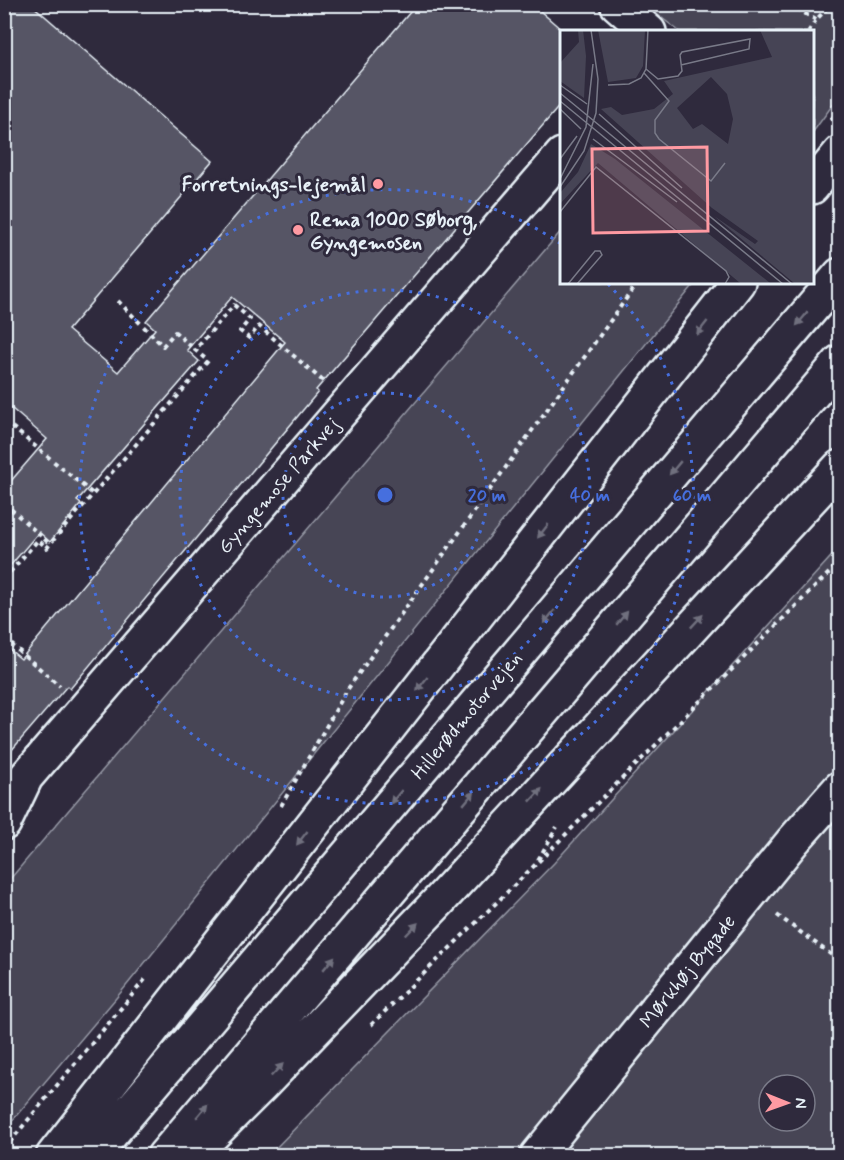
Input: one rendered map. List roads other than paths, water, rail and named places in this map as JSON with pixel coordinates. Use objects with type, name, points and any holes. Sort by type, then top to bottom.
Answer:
[{"type":"main road","points":[[617,4],[647,30]]},
{"type":"main road","points":[[814,186],[840,153]]},
{"type":"main road","name":"Gyngemose Parkvej","points":[[4,823],[26,777],[560,157]]},
{"type":"main road","name":"Hillerødmotorvejen","points":[[92,1155],[840,275]]},
{"type":"main road","points":[[53,1155],[736,284]]},
{"type":"main road","points":[[164,1155],[840,363]]},
{"type":"main road","points":[[191,1155],[262,1085],[440,900],[840,467]]},
{"type":"main road","name":"Mørkhøj Bygade","points":[[537,1155],[793,841],[840,788]]},
{"type":"place","name":"Forretnings-lejemål","points":[[378,184]]},
{"type":"place","name":"Rema 1000 Søborg, Gyngemosen","points":[[298,230]]}]
